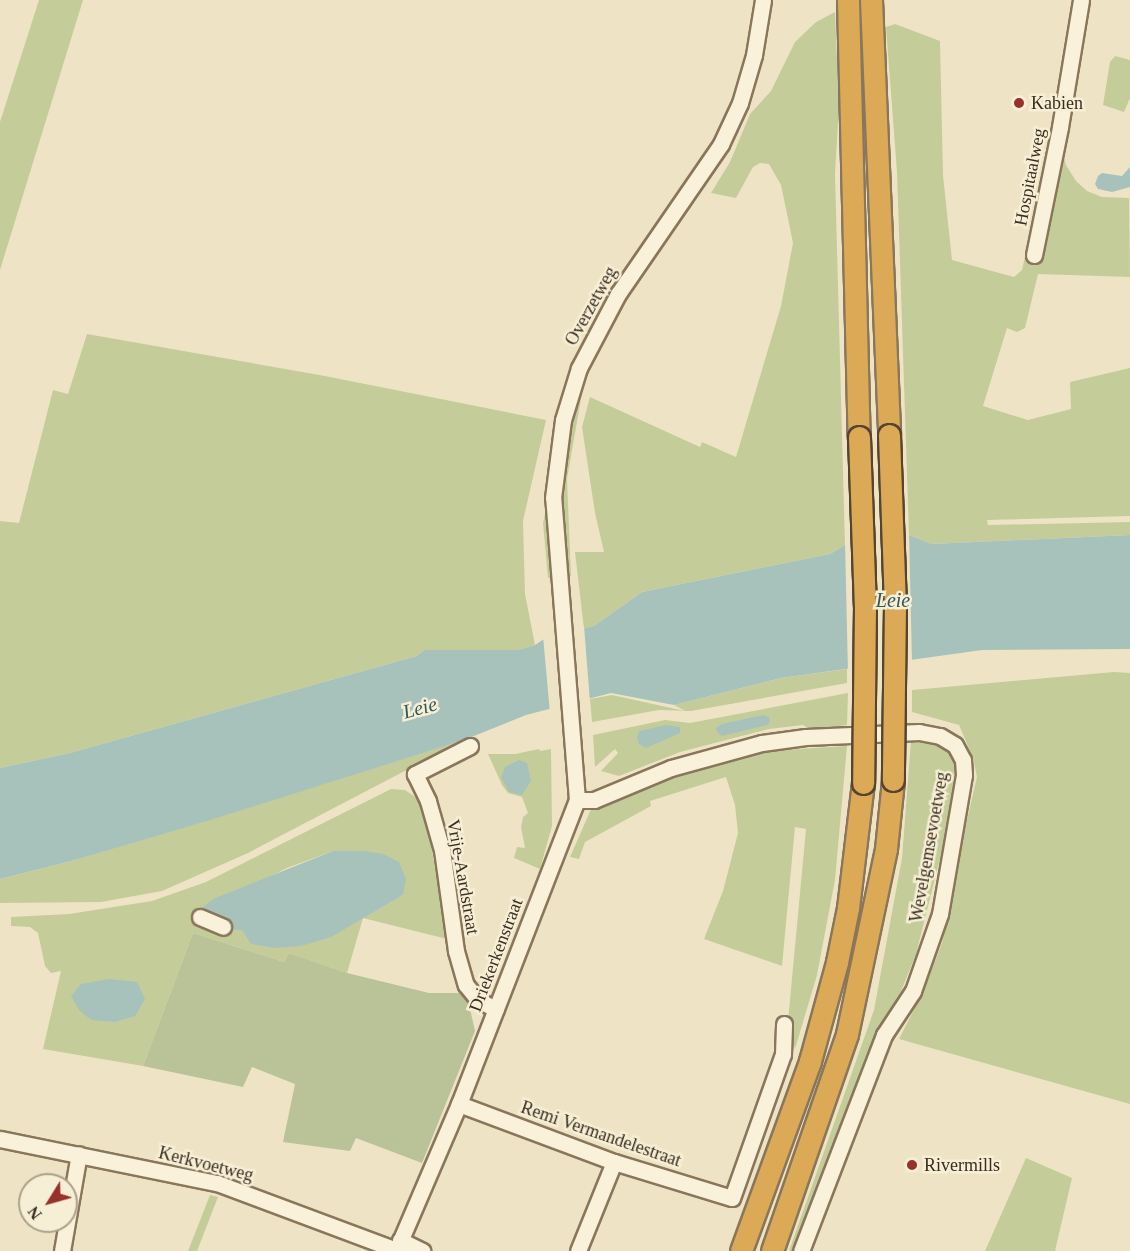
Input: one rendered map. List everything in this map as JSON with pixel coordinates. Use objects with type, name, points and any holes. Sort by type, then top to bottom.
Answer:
[{"type":"highway","points":[[741,1251],[810,1061],[837,962],[853,874],[863,783],[865,606],[848,0]]},
{"type":"highway","points":[[772,1251],[847,1034],[886,849],[893,780],[896,605],[871,0]]},
{"type":"street","name":"Overzetweg","points":[[565,662],[553,498],[563,420],[579,368],[639,261],[721,144],[740,103],[754,55],[763,0]]},
{"type":"street","name":"Hospitaalweg","points":[[1034,255],[1060,127],[1081,0]]},
{"type":"street","name":"Driekerkenstraat","points":[[397,1247],[459,1104],[577,800],[565,662]]},
{"type":"street","name":"Wevelgemsevoetweg","points":[[577,800],[594,800],[671,768],[762,743],[806,737],[919,732],[940,736],[956,745],[963,760],[964,775],[940,914],[913,991],[884,1035],[801,1251]]},
{"type":"street","name":"Vrije-Aardstraat","points":[[470,746],[416,774],[428,801],[442,850],[456,951],[466,985],[478,1000],[496,1010]]},
{"type":"street","points":[[200,918],[223,927]]},
{"type":"street","name":"Remi Vermandelestraat","points":[[459,1104],[614,1162],[732,1198],[783,1054],[784,1024]]},
{"type":"street","name":"Kerkvoetweg","points":[[0,1139],[79,1154],[241,1191],[397,1247],[423,1251]]},
{"type":"street","points":[[62,1251],[79,1154]]},
{"type":"street","points":[[578,1251],[614,1162]]},
{"type":"green space","points":[[39,0],[83,0],[0,270],[0,122]]},
{"type":"green space","points":[[835,12],[839,107],[835,174],[845,545],[830,554],[642,592],[594,626],[584,629],[575,552],[604,552],[595,513],[582,427],[590,397],[700,447],[702,442],[736,457],[781,306],[793,243],[781,185],[769,164],[760,163],[753,167],[736,198],[711,193],[730,162],[750,114],[771,91],[795,42],[816,22]]},
{"type":"green space","points":[[895,24],[940,41],[943,175],[952,260],[1014,277],[1022,270],[1045,167],[1061,146],[1066,165],[1076,181],[1087,191],[1102,197],[1129,198],[1130,277],[1038,274],[1025,328],[1017,332],[1007,328],[983,406],[1028,420],[1071,409],[1070,382],[1130,368],[1130,516],[987,520],[988,525],[1130,522],[1130,535],[932,544],[909,535],[897,172],[886,27]]},
{"type":"green space","points":[[1115,56],[1130,60],[1130,98],[1124,112],[1103,105],[1110,62]]},
{"type":"green space","points":[[87,334],[325,376],[546,420],[523,521],[525,594],[535,645],[518,650],[424,650],[417,656],[70,753],[0,768],[0,521],[19,523],[53,390],[68,394]]},
{"type":"green space","points":[[579,391],[582,393],[567,479],[571,576],[567,577],[562,477],[568,431]]},
{"type":"green space","points":[[546,510],[552,578],[548,578],[543,523]]},
{"type":"green space","points":[[847,669],[847,683],[685,711],[674,705],[781,678]]},
{"type":"green space","points":[[1114,672],[1130,673],[1130,1104],[899,1039],[922,994],[942,943],[948,901],[977,777],[973,758],[959,725],[912,712],[912,690]]},
{"type":"green space","points":[[848,693],[847,725],[811,730],[803,725],[769,729],[680,752],[619,776],[601,771],[618,753],[615,749],[595,767],[593,735],[665,720],[690,723]]},
{"type":"green space","points":[[612,695],[684,711],[659,710],[592,722],[590,699]]},
{"type":"green space","points":[[464,740],[248,853],[162,891],[101,902],[0,903],[0,879],[75,860]]},
{"type":"green space","points":[[911,741],[940,742],[952,752],[956,766],[956,784],[948,827],[916,954],[900,994],[861,1073],[796,1251],[789,1251],[874,1010],[902,858]]},
{"type":"green space","points":[[847,746],[835,880],[817,975],[795,1049],[788,1021],[806,829],[795,827],[782,966],[704,939],[723,891],[738,833],[735,805],[726,777],[650,801],[651,806],[585,842],[579,859],[570,857],[592,807],[609,804],[651,783],[748,752]]},
{"type":"green space","points":[[539,749],[540,751],[551,749],[552,826],[540,869],[514,858],[517,847],[525,848],[521,827],[523,817],[528,813],[522,797],[508,793],[502,785],[488,754],[515,754]]},
{"type":"green space","points":[[391,789],[405,790],[420,803],[429,833],[447,939],[363,918],[347,973],[289,953],[284,962],[193,933],[143,1066],[43,1049],[61,971],[51,973],[45,966],[38,933],[30,927],[11,926],[11,917],[69,914],[152,901],[206,882]],"holes":[[[333,851],[403,895],[347,927],[222,929],[255,884],[287,868]]]},
{"type":"green space","points":[[193,933],[284,962],[289,953],[347,973],[429,993],[462,993],[467,996],[475,1031],[422,1163],[356,1138],[350,1151],[283,1142],[295,1084],[252,1067],[243,1087],[143,1066]]},
{"type":"green space","points":[[1026,1158],[1072,1178],[1055,1251],[985,1251]]},
{"type":"green space","points":[[210,1195],[218,1197],[197,1251],[188,1251]]},
{"type":"water","points":[[1130,167],[1130,187],[1112,192],[1098,189],[1095,184],[1102,173],[1122,176]]},
{"type":"water","name":"Leie","points":[[909,535],[932,544],[1130,535],[1130,649],[982,650],[781,678],[674,705],[611,693],[526,715],[464,740],[210,820],[75,860],[0,879],[0,768],[70,753],[417,656],[424,650],[518,650],[535,645],[544,639],[594,626],[642,592],[830,554],[845,545]]},
{"type":"water","points":[[763,715],[769,717],[770,722],[767,725],[722,736],[716,728],[722,724]]},
{"type":"water","points":[[666,725],[680,727],[680,733],[646,748],[639,744],[637,738],[639,731]]},
{"type":"water","points":[[519,760],[527,763],[531,781],[522,795],[509,792],[501,778],[505,767]]},
{"type":"water","points":[[333,851],[364,851],[383,854],[399,862],[406,879],[403,895],[331,937],[301,946],[276,948],[251,944],[242,930],[222,929],[199,919],[202,908],[213,899]]},
{"type":"water","points":[[109,979],[137,982],[145,999],[135,1016],[115,1022],[91,1020],[79,1010],[71,996],[81,984]]},
{"type":"pier","points":[[909,532],[912,663],[848,672],[845,542]]},
{"type":"pier","points":[[584,626],[590,702],[550,713],[543,636]]},
{"type":"place","name":"Kabien","points":[[1019,103]]},
{"type":"place","name":"Rivermills","points":[[912,1165]]}]
